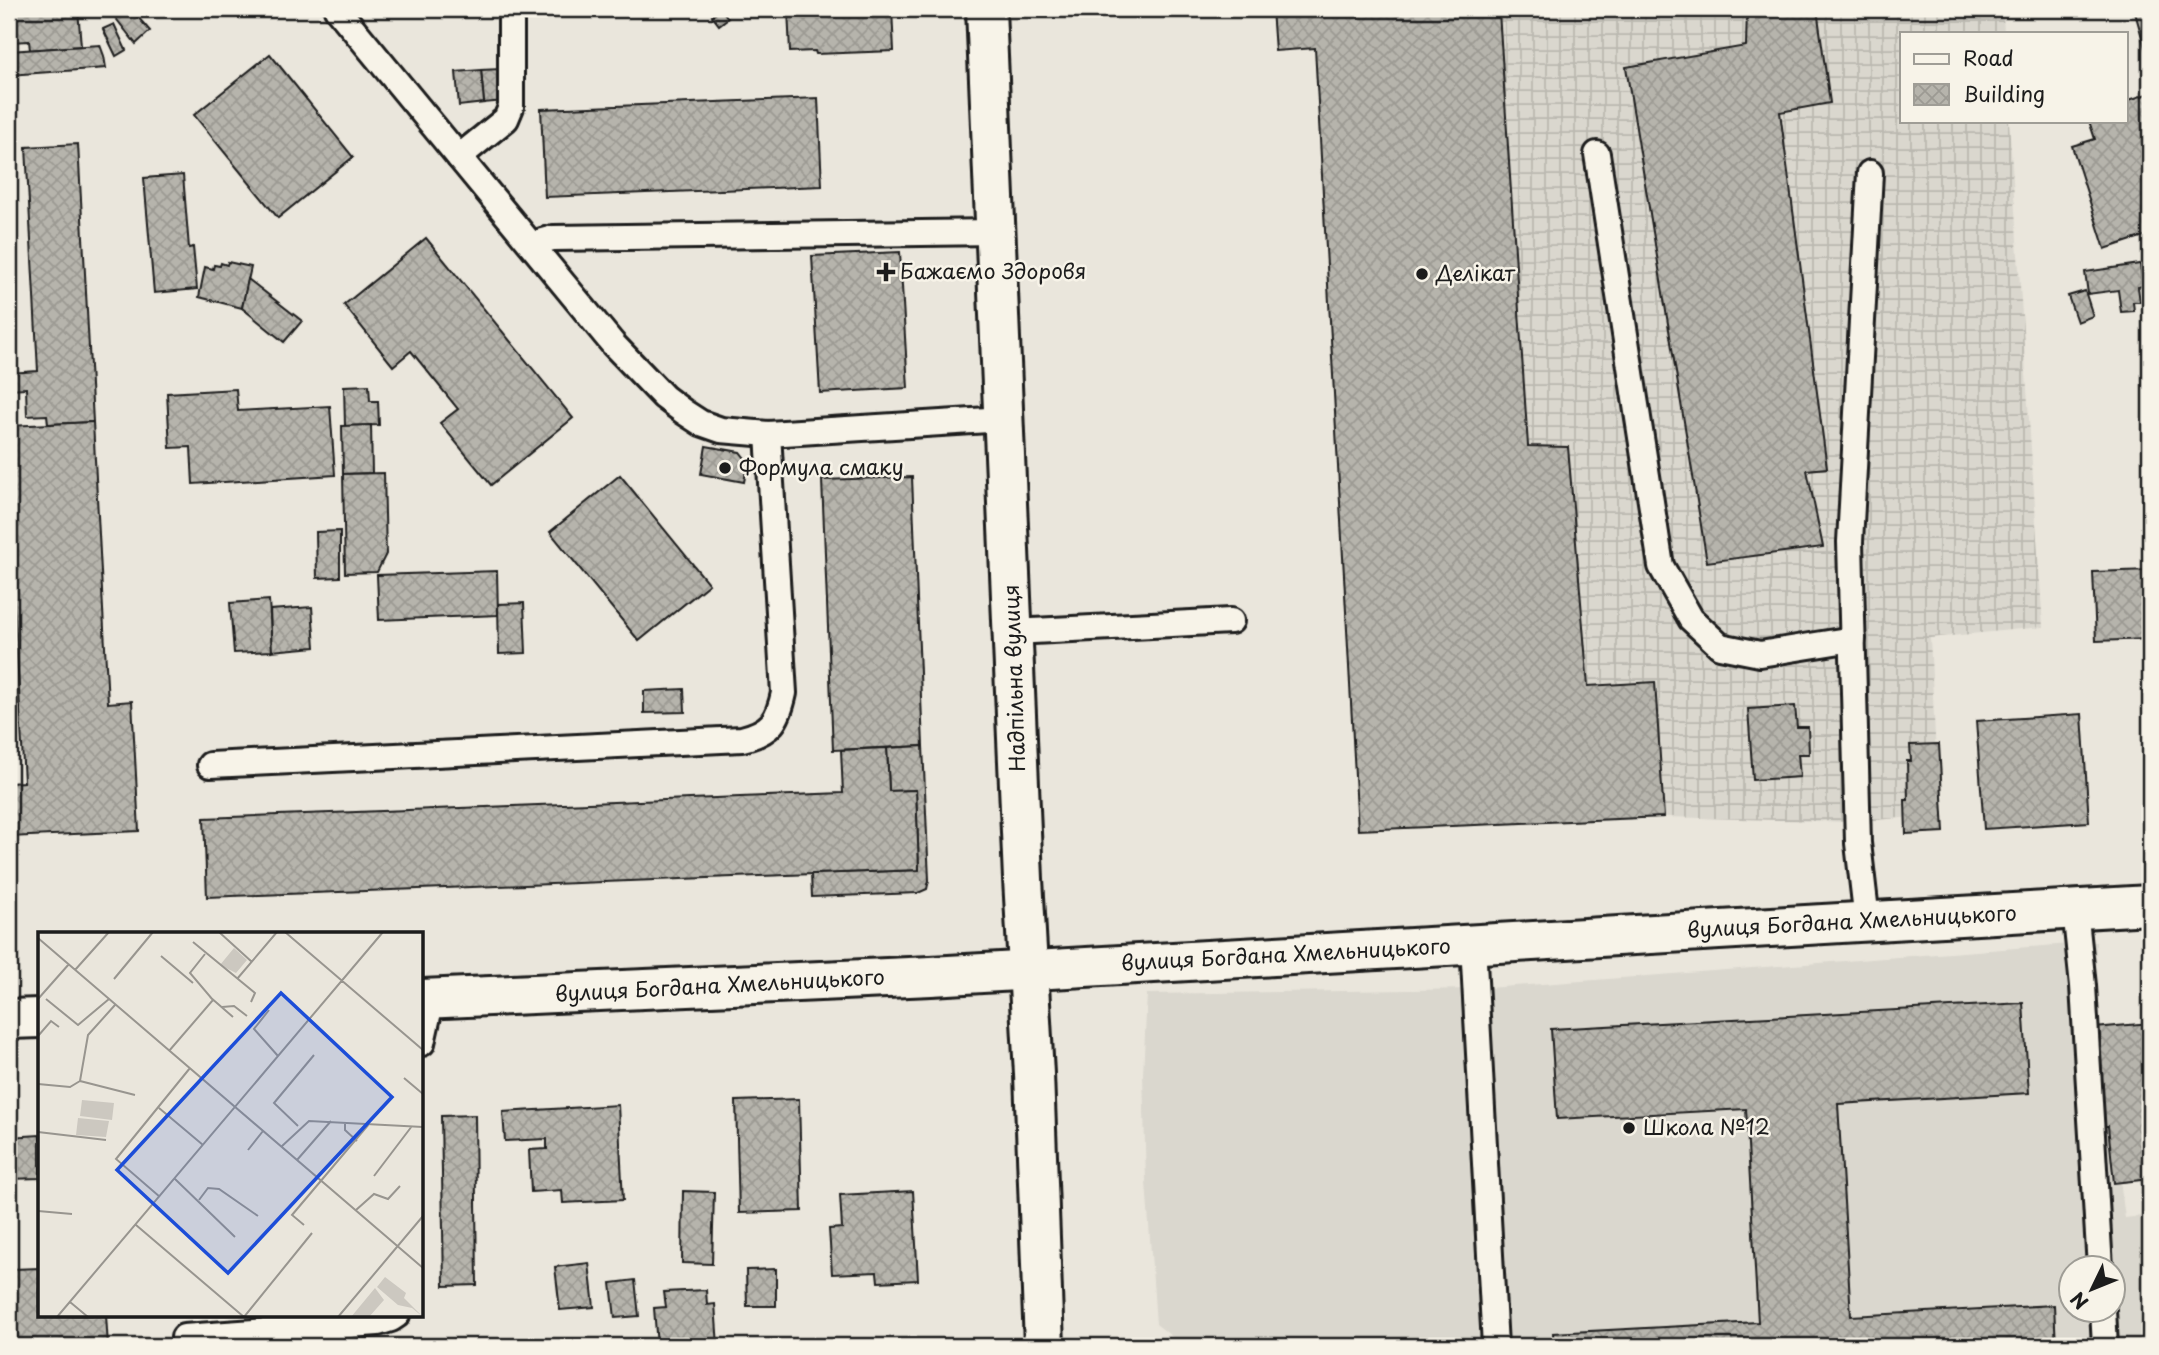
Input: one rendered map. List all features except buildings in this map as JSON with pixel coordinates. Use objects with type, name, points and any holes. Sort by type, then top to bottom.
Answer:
[{"type":"street","name":"Надпільна вулиця","points":[[986,9],[1044,1346]]},
{"type":"street","name":"вулиця Богдана Хмельницького","points":[[427,999],[917,977],[2150,905]]},
{"type":"street","points":[[9,1019],[38,1018]]},
{"type":"lane","points":[[337,9],[613,344],[669,401],[701,423],[721,430],[768,434],[1004,419]]},
{"type":"lane","points":[[459,157],[506,118],[511,107],[511,9]]},
{"type":"lane","points":[[1597,154],[1661,566],[1691,619],[1720,646],[1760,653],[1853,639]]},
{"type":"lane","points":[[1867,921],[1858,843],[1850,542],[1870,173]]},
{"type":"lane","points":[[534,247],[553,237],[996,232]]},
{"type":"lane","points":[[210,765],[742,739],[759,735],[772,725],[780,710],[784,693],[768,434]]},
{"type":"lane","points":[[1013,632],[1231,621]]},
{"type":"lane","points":[[2075,909],[2083,986],[2099,1254]]},
{"type":"lane","points":[[1473,944],[1495,1346]]},
{"type":"lane","points":[[424,1025],[427,999]]},
{"type":"lane","points":[[184,1337],[378,1323],[396,1316]]},
{"type":"lane","points":[[2104,1324],[2105,1346]]},
{"type":"shaded area","points":[[1517,9],[2054,9],[2003,13],[2004,32],[1900,32],[1900,122],[2009,122],[2043,627],[1930,638],[1939,815],[1850,822],[1664,817],[1655,683],[1588,686],[1568,447],[1528,446],[1499,12]]},
{"type":"shaded area","name":"Школа №12","points":[[2096,942],[2097,1001],[2125,1218],[2150,1215],[2150,1346],[1184,1346],[1156,1324],[1146,1182],[1143,1074],[1147,994],[1475,989]]},
{"type":"place","name":"Бажаємо Здоровя","points":[[886,272]]},
{"type":"place","name":"Делікат","points":[[1422,274]]},
{"type":"place","name":"Формула смаку","points":[[725,468]]},
{"type":"place","name":"Школа №12","points":[[1629,1128]]}]
